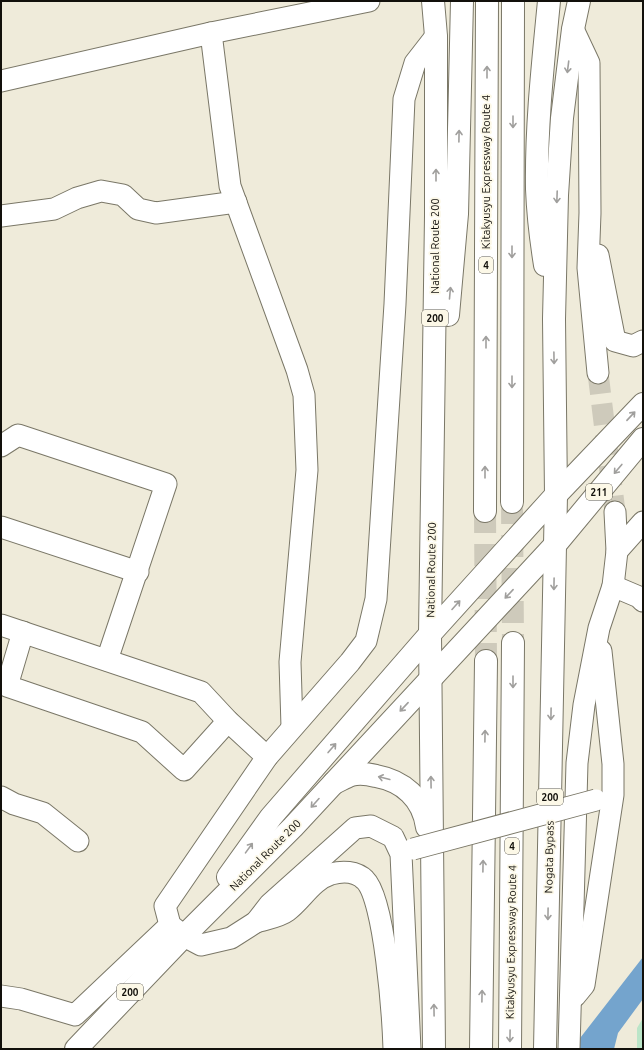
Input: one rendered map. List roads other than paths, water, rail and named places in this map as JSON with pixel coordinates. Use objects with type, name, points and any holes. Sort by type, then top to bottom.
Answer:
[{"type":"highway","name":"National Route 200","points":[[430,634],[433,486],[436,36],[433,1]]},
{"type":"highway","points":[[433,486],[457,214],[462,1]]},
{"type":"highway","name":"200","points":[[555,545],[556,495],[554,319],[562,118],[573,29],[579,1]]},
{"type":"highway","points":[[549,4],[541,89],[537,189],[540,230],[554,319]]},
{"type":"highway","points":[[512,502],[513,7]]},
{"type":"highway","name":"Kitakyusyu Expressway Route 4","points":[[485,511],[487,10]]},
{"type":"highway","name":"211","points":[[556,495],[643,404]]},
{"type":"highway","name":"211","points":[[555,545],[643,439]]},
{"type":"highway","name":"National Route 200","points":[[76,1049],[271,817],[430,634],[556,495]]},
{"type":"highway","name":"National Route 200","points":[[177,930],[293,827],[555,545]]},
{"type":"highway","name":"Nogata Bypass","points":[[545,1049],[555,545]]},
{"type":"highway","name":"200","points":[[430,634],[434,1049]]},
{"type":"highway","name":"Kitakyusyu Expressway Route 4","points":[[510,1049],[513,643]]},
{"type":"highway","points":[[481,1049],[486,661]]},
{"type":"highway","points":[[331,785],[351,775],[369,774],[388,778],[402,784],[417,799],[425,818],[432,865]]},
{"type":"street","points":[[1,81],[211,33],[368,1]]},
{"type":"street","points":[[573,29],[589,63],[590,213],[588,268],[598,373]]},
{"type":"street","points":[[211,33],[230,186],[297,370],[304,396],[307,470],[290,662],[292,727]]},
{"type":"street","points":[[394,1049],[392,1007],[383,938],[372,890],[365,880],[354,874],[343,871],[329,875],[312,886],[286,912],[256,922],[231,938],[201,945],[177,930],[165,906],[267,757],[350,662],[366,641],[376,599],[396,296],[404,99],[415,63],[436,36]]},
{"type":"street","points":[[1,216],[54,209],[77,198],[101,191],[123,195],[138,209],[156,213],[236,202]]},
{"type":"street","points":[[590,213],[616,341],[633,346],[643,341]]},
{"type":"street","points":[[1,446],[18,435],[166,484],[138,572],[107,660]]},
{"type":"street","points":[[569,1040],[577,763],[584,705],[599,628],[614,586],[617,551],[616,519],[643,521]]},
{"type":"street","points":[[617,551],[643,521]]},
{"type":"street","points":[[1,527],[138,572]]},
{"type":"street","points":[[614,586],[639,597],[643,601]]},
{"type":"street","points":[[1,625],[201,692],[228,721],[267,757]]},
{"type":"street","points":[[570,1002],[584,984],[604,798],[613,764],[599,628]]},
{"type":"street","points":[[23,632],[7,686],[142,732],[184,770],[228,721]]},
{"type":"street","points":[[1,797],[14,804],[43,813],[78,841]]},
{"type":"street","points":[[407,852],[604,798]]},
{"type":"street","points":[[256,922],[270,904],[354,828],[371,826],[392,837],[407,852],[410,1049]]},
{"type":"street","points":[[1,996],[21,999],[75,1016],[177,930]]},
{"type":"water","points":[[643,957],[643,999],[618,1033],[614,1049],[565,1049],[577,1042]]},
{"type":"tunnel","points":[[598,373],[615,512]]},
{"type":"tunnel","points":[[512,502],[513,643]]},
{"type":"tunnel","points":[[485,511],[486,661]]}]
